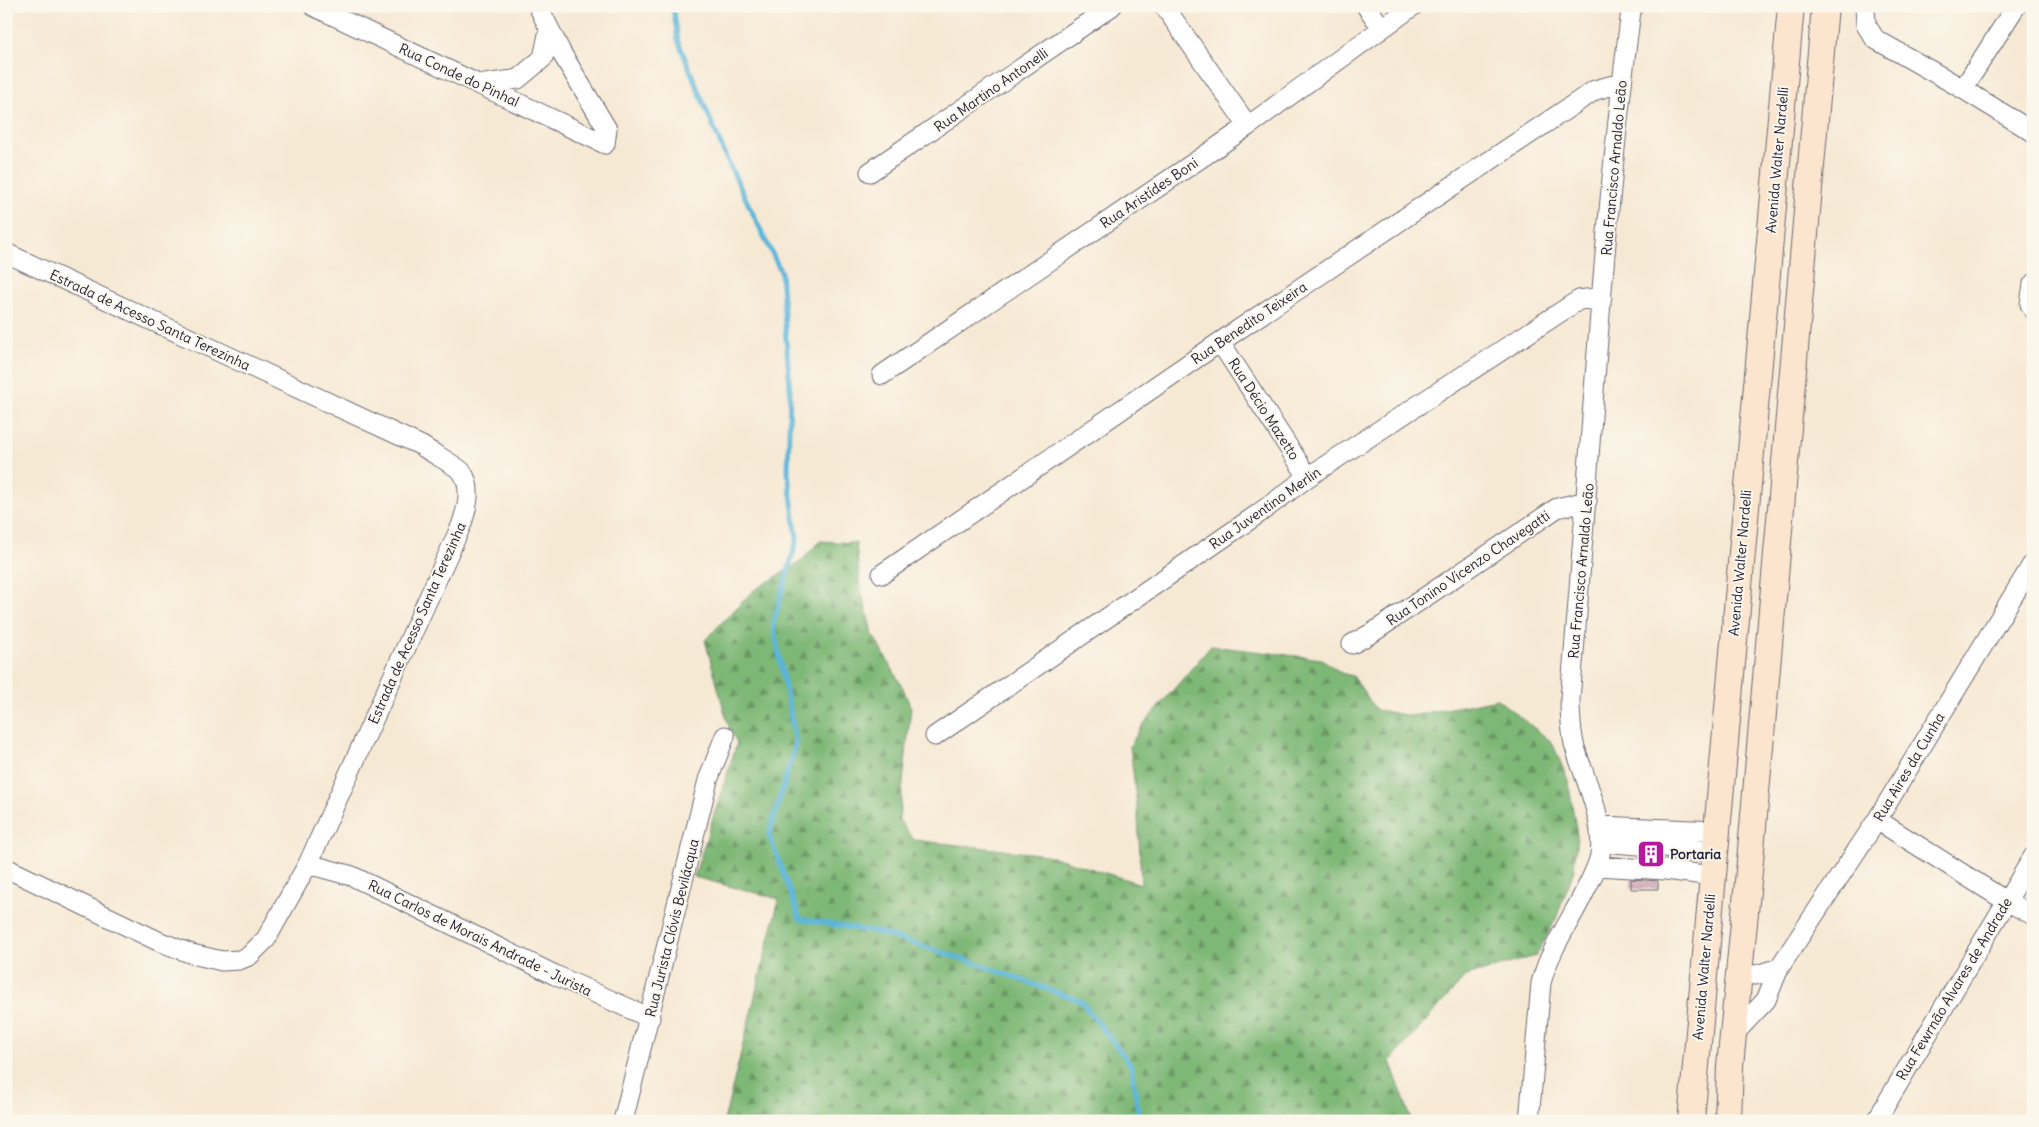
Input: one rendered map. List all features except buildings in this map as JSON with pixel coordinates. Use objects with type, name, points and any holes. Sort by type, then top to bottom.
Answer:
[{"type":"street","name":"Rua Conde do Pinhal","points":[[313,6],[605,144],[607,129],[549,30]]},
{"type":"street","points":[[479,85],[518,79],[543,58],[549,30],[538,6]]},
{"type":"street","name":"Rua Martino Antonelli","points":[[870,172],[1112,6]]},
{"type":"street","points":[[1164,6],[1248,126]]},
{"type":"street","points":[[1366,6],[1382,28]]},
{"type":"street","name":"Rua Aristídes Boni","points":[[882,376],[1248,126],[1413,6]]},
{"type":"street","name":"Rua Francisco Arnaldo Leão","points":[[1599,845],[1574,744],[1570,713],[1602,297],[1621,83],[1630,11],[1633,6]]},
{"type":"street","name":"Avenida Walter Nardelli","points":[[1691,1121],[1791,6]]},
{"type":"street","points":[[1728,1121],[1730,1066],[1745,922],[1825,6]]},
{"type":"street","points":[[1963,89],[2016,6]]},
{"type":"street","points":[[1865,7],[1866,25],[1875,38],[2033,132]]},
{"type":"street","name":"Rua Benedito Teixeira","points":[[882,574],[1220,342],[1595,90],[1621,83]]},
{"type":"street","name":"Estrada de Acesso Santa Terezinha","points":[[6,253],[422,446],[461,471],[468,487],[467,510],[461,526],[308,864],[281,914],[257,950],[240,960],[222,960],[192,954],[158,941],[6,868]]},
{"type":"street","points":[[2033,284],[2030,304],[2033,309]]},
{"type":"street","name":"Rua Juventino Merlin","points":[[935,736],[1258,514],[1308,477],[1579,300],[1602,297]]},
{"type":"street","name":"Rua Décio Mazetto","points":[[1220,342],[1308,477]]},
{"type":"street","name":"Rua Tonino Vicenzo Chavegatti","points":[[1352,644],[1557,508],[1587,501]]},
{"type":"street","name":"Rua Aires da Cunha","points":[[1733,1035],[1766,1000],[1779,968],[1877,820],[2033,563]]},
{"type":"street","name":"Rua Jurista Clóvis Bevilácqua","points":[[623,1121],[708,780],[725,736]]},
{"type":"street","points":[[1877,820],[2006,901],[2033,915]]},
{"type":"street","points":[[1599,845],[1714,853]]},
{"type":"street","points":[[1599,845],[1724,853],[1736,870],[1745,922]]},
{"type":"street","points":[[1529,1121],[1541,983],[1546,965],[1579,904],[1599,845]]},
{"type":"street","name":"Rua Fewrnão Alvares de Andrade","points":[[1876,1121],[2033,858]]},
{"type":"street","name":"Rua Carlos de Morais Andrade - Jurista","points":[[308,864],[352,876],[556,975],[650,1018]]},
{"type":"street","points":[[1740,974],[1756,975],[1779,968]]},
{"type":"green space","points":[[820,541],[856,543],[860,585],[872,633],[903,688],[911,708],[899,820],[914,840],[1047,855],[1141,884],[1138,815],[1130,746],[1142,726],[1211,646],[1322,659],[1341,673],[1353,676],[1376,710],[1411,716],[1497,699],[1552,742],[1568,780],[1577,835],[1574,870],[1556,919],[1536,956],[1466,976],[1390,1061],[1412,1121],[724,1121],[779,899],[694,877],[737,743],[727,721],[705,640],[753,591],[800,562]]},
{"type":"waterway","points":[[673,6],[678,41],[727,160],[781,272],[790,390],[788,473],[797,539],[773,624],[796,743],[769,834],[800,919],[881,933],[969,961],[1081,1001],[1131,1065],[1140,1121]]},
{"type":"place","name":"Portaria","points":[[1651,854]]}]
